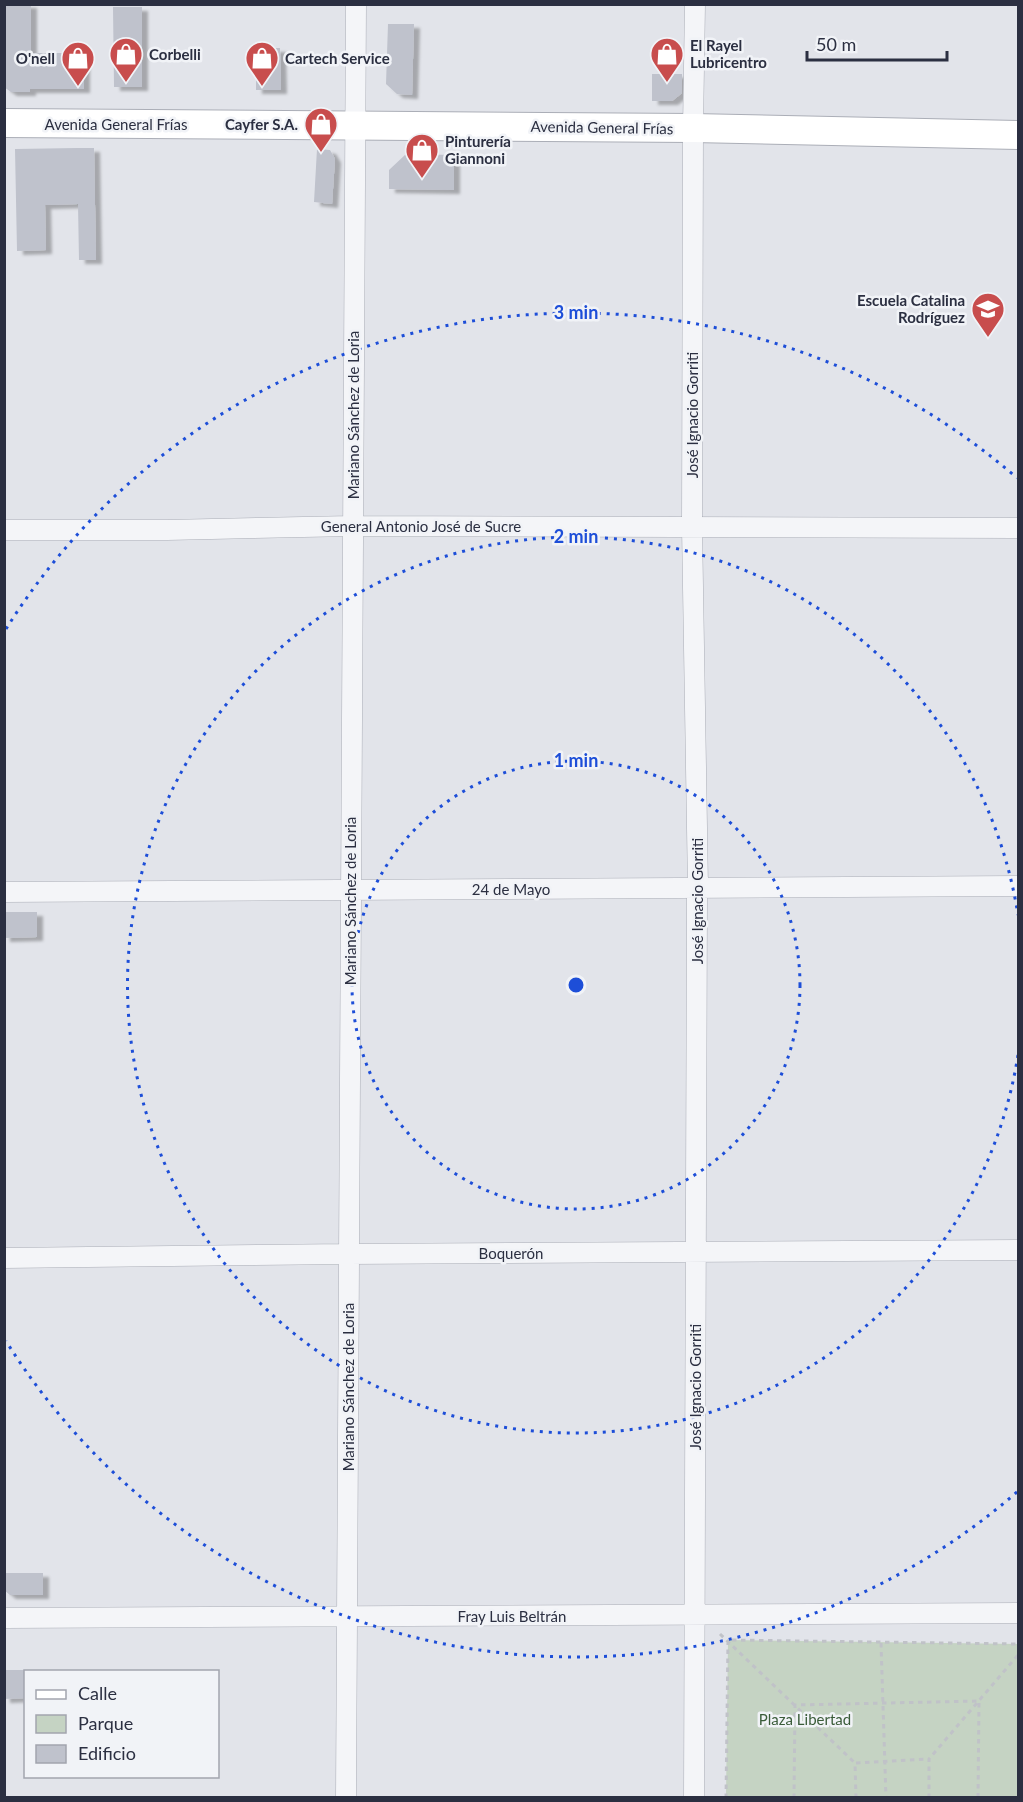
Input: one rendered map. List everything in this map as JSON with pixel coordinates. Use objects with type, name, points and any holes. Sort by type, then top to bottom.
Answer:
[{"type":"main road","name":"Avenida General Frías","points":[[4,123],[693,128],[1018,135]]},
{"type":"street","name":"Mariano Sánchez de Loria","points":[[346,1797],[356,4]]},
{"type":"street","name":"José Ignacio Gorriti","points":[[694,1797],[698,888],[692,527],[695,4]]},
{"type":"street","name":"General Antonio José de Sucre","points":[[4,530],[167,530],[352,526],[1018,528]]},
{"type":"street","name":"24 de Mayo","points":[[4,892],[1018,886]]},
{"type":"street","name":"Boquerón","points":[[4,1258],[1018,1250]]},
{"type":"street","name":"Fray Luis Beltrán","points":[[4,1618],[1018,1613]]},
{"type":"path","points":[[728,1640],[1018,1644]]},
{"type":"path","points":[[728,1640],[855,1763],[855,1797]]},
{"type":"path","points":[[726,1797],[728,1640]]},
{"type":"path","points":[[880,1642],[886,1797]]},
{"type":"path","points":[[929,1797],[929,1759],[1018,1655]]},
{"type":"path","points":[[795,1705],[979,1701]]},
{"type":"path","points":[[978,1797],[979,1701]]},
{"type":"path","points":[[794,1797],[795,1705]]},
{"type":"path","points":[[855,1763],[929,1759]]},
{"type":"green space","name":"Plaza Libertad","points":[[728,1640],[1018,1644],[1018,1797],[726,1797]]},
{"type":"building","points":[[4,4],[31,4],[31,53],[84,53],[84,89],[30,89],[30,92],[11,92],[4,87]]},
{"type":"building","points":[[113,7],[142,7],[142,87],[114,87]]},
{"type":"building","points":[[388,24],[414,24],[412,95],[397,94],[386,84]]},
{"type":"building","points":[[256,48],[280,48],[281,90],[256,90]]},
{"type":"building","name":"El Rayel Lubricentro","points":[[652,74],[682,74],[682,93],[672,101],[652,101]]},
{"type":"building","points":[[94,148],[96,260],[79,260],[78,204],[45,205],[46,250],[17,251],[15,149]]},
{"type":"building","points":[[317,149],[330,150],[335,159],[332,204],[314,202]]},
{"type":"building","name":"Pinturería Giannoni","points":[[406,154],[454,155],[454,190],[389,189],[389,170]]},
{"type":"building","points":[[4,912],[37,912],[37,937],[4,938]]},
{"type":"building","points":[[4,1573],[43,1573],[43,1595],[10,1595],[4,1590]]},
{"type":"building","points":[[4,1670],[24,1670],[24,1698],[4,1699]]},
{"type":"place","name":"Corbelli","points":[[126,83]]},
{"type":"place","name":"El Rayel Lubricentro","points":[[667,83]]},
{"type":"place","name":"O'nell","points":[[78,87]]},
{"type":"place","name":"Cartech Service","points":[[262,87]]},
{"type":"place","name":"Cayfer S.A.","points":[[321,153]]},
{"type":"place","name":"Pinturería Giannoni","points":[[422,179]]},
{"type":"place","name":"Escuela Catalina Rodríguez","points":[[988,338]]}]
